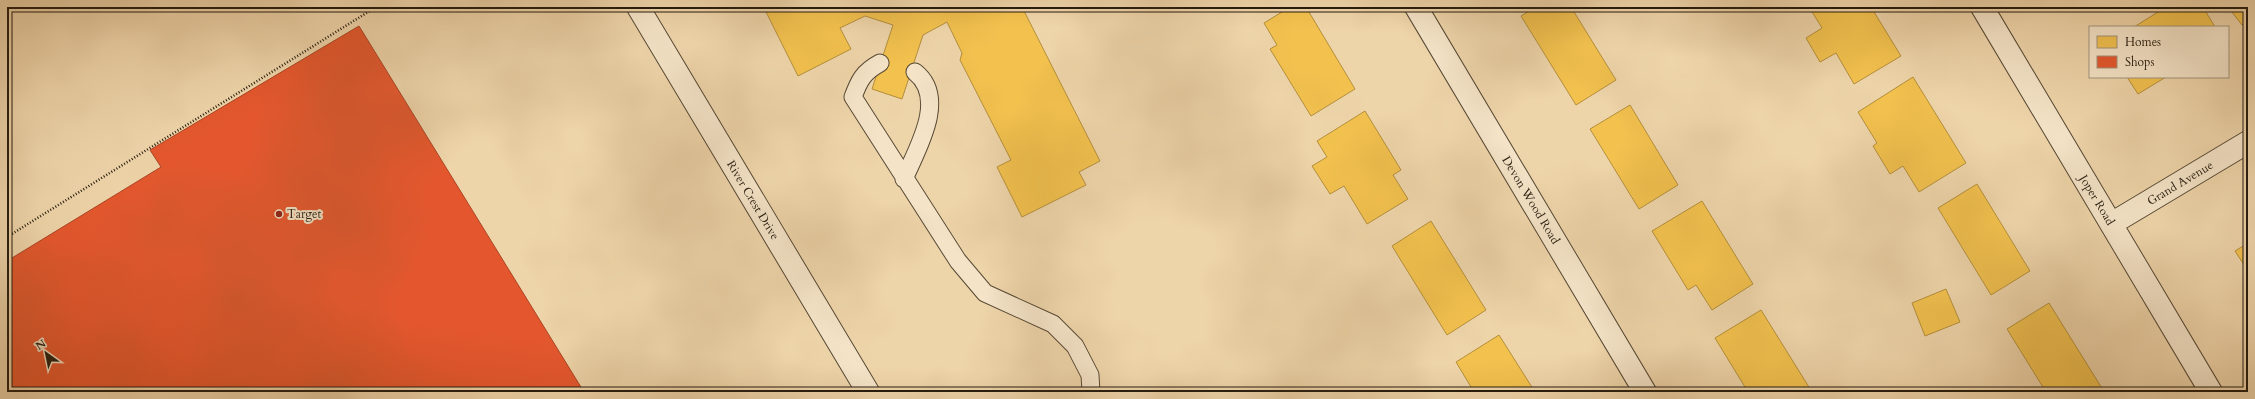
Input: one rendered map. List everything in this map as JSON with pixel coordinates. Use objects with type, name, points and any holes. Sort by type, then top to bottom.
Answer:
[{"type":"street","name":"River Crest Drive","points":[[638,7],[868,392]]},
{"type":"street","name":"Devon Wood Road","points":[[1416,7],[1645,392]]},
{"type":"street","name":"Joper Road","points":[[1982,7],[2211,392]]},
{"type":"street","name":"Grand Avenue","points":[[2111,224],[2248,142]]},
{"type":"lane","points":[[880,64],[870,69],[860,78],[853,97],[904,179],[958,262],[985,293],[1053,324],[1075,346],[1090,375],[1091,392]]},
{"type":"lane","points":[[904,179],[924,132],[930,106],[929,90],[923,78],[915,72]]},
{"type":"path","points":[[7,237],[376,7]]},
{"type":"building: Homes","points":[[773,7],[1022,7],[1100,161],[1079,172],[1086,185],[1022,217],[997,167],[1011,160],[960,60],[962,53],[947,22],[923,35],[902,99],[872,89],[893,25],[865,16],[840,28],[851,49],[798,76],[766,12]]},
{"type":"building: Homes","points":[[1290,7],[1306,7],[1355,89],[1311,116],[1270,49],[1277,45],[1264,23]]},
{"type":"building: Homes","points":[[1536,7],[1571,7],[1616,80],[1576,105],[1521,16]]},
{"type":"building: Homes","points":[[1809,7],[1871,7],[1901,56],[1854,84],[1836,53],[1820,62],[1806,38],[1822,28]]},
{"type":"building: Homes","points":[[2166,7],[2203,7],[2214,26],[2136,26]]},
{"type":"building: Homes","points":[[2228,7],[2248,7],[2248,21],[2242,25]]},
{"type":"building: Homes","points":[[1913,77],[1966,163],[1919,192],[1903,166],[1890,174],[1873,146],[1877,143],[1858,112]]},
{"type":"building: Homes","points":[[2128,78],[2164,78],[2138,94]]},
{"type":"building: Homes","points":[[1630,105],[1678,185],[1639,209],[1590,129]]},
{"type":"building: Homes","points":[[1365,111],[1401,170],[1393,175],[1408,199],[1367,224],[1344,186],[1330,194],[1312,166],[1327,157],[1317,141]]},
{"type":"building: Homes","points":[[1977,184],[2030,271],[1991,295],[1938,208]]},
{"type":"building: Homes","points":[[1702,201],[1753,284],[1712,310],[1696,285],[1688,290],[1652,231]]},
{"type":"building: Homes","points":[[1431,221],[1486,310],[1447,335],[1392,246]]},
{"type":"building: Homes","points":[[2248,243],[2248,271],[2235,251]]},
{"type":"building: Homes","points":[[1946,289],[1960,322],[1925,336],[1912,303]]},
{"type":"building: Homes","points":[[2049,303],[2103,390],[2099,392],[2046,392],[2007,329]]},
{"type":"building: Homes","points":[[1761,310],[1812,392],[1748,392],[1715,338]]},
{"type":"building: Homes","points":[[1499,335],[1535,392],[1474,392],[1456,362]]},
{"type":"building: Shops","name":"Target","points":[[359,26],[584,392],[7,392],[7,261],[161,167],[150,150]]},
{"type":"place","name":"Target","points":[[279,214]]}]
